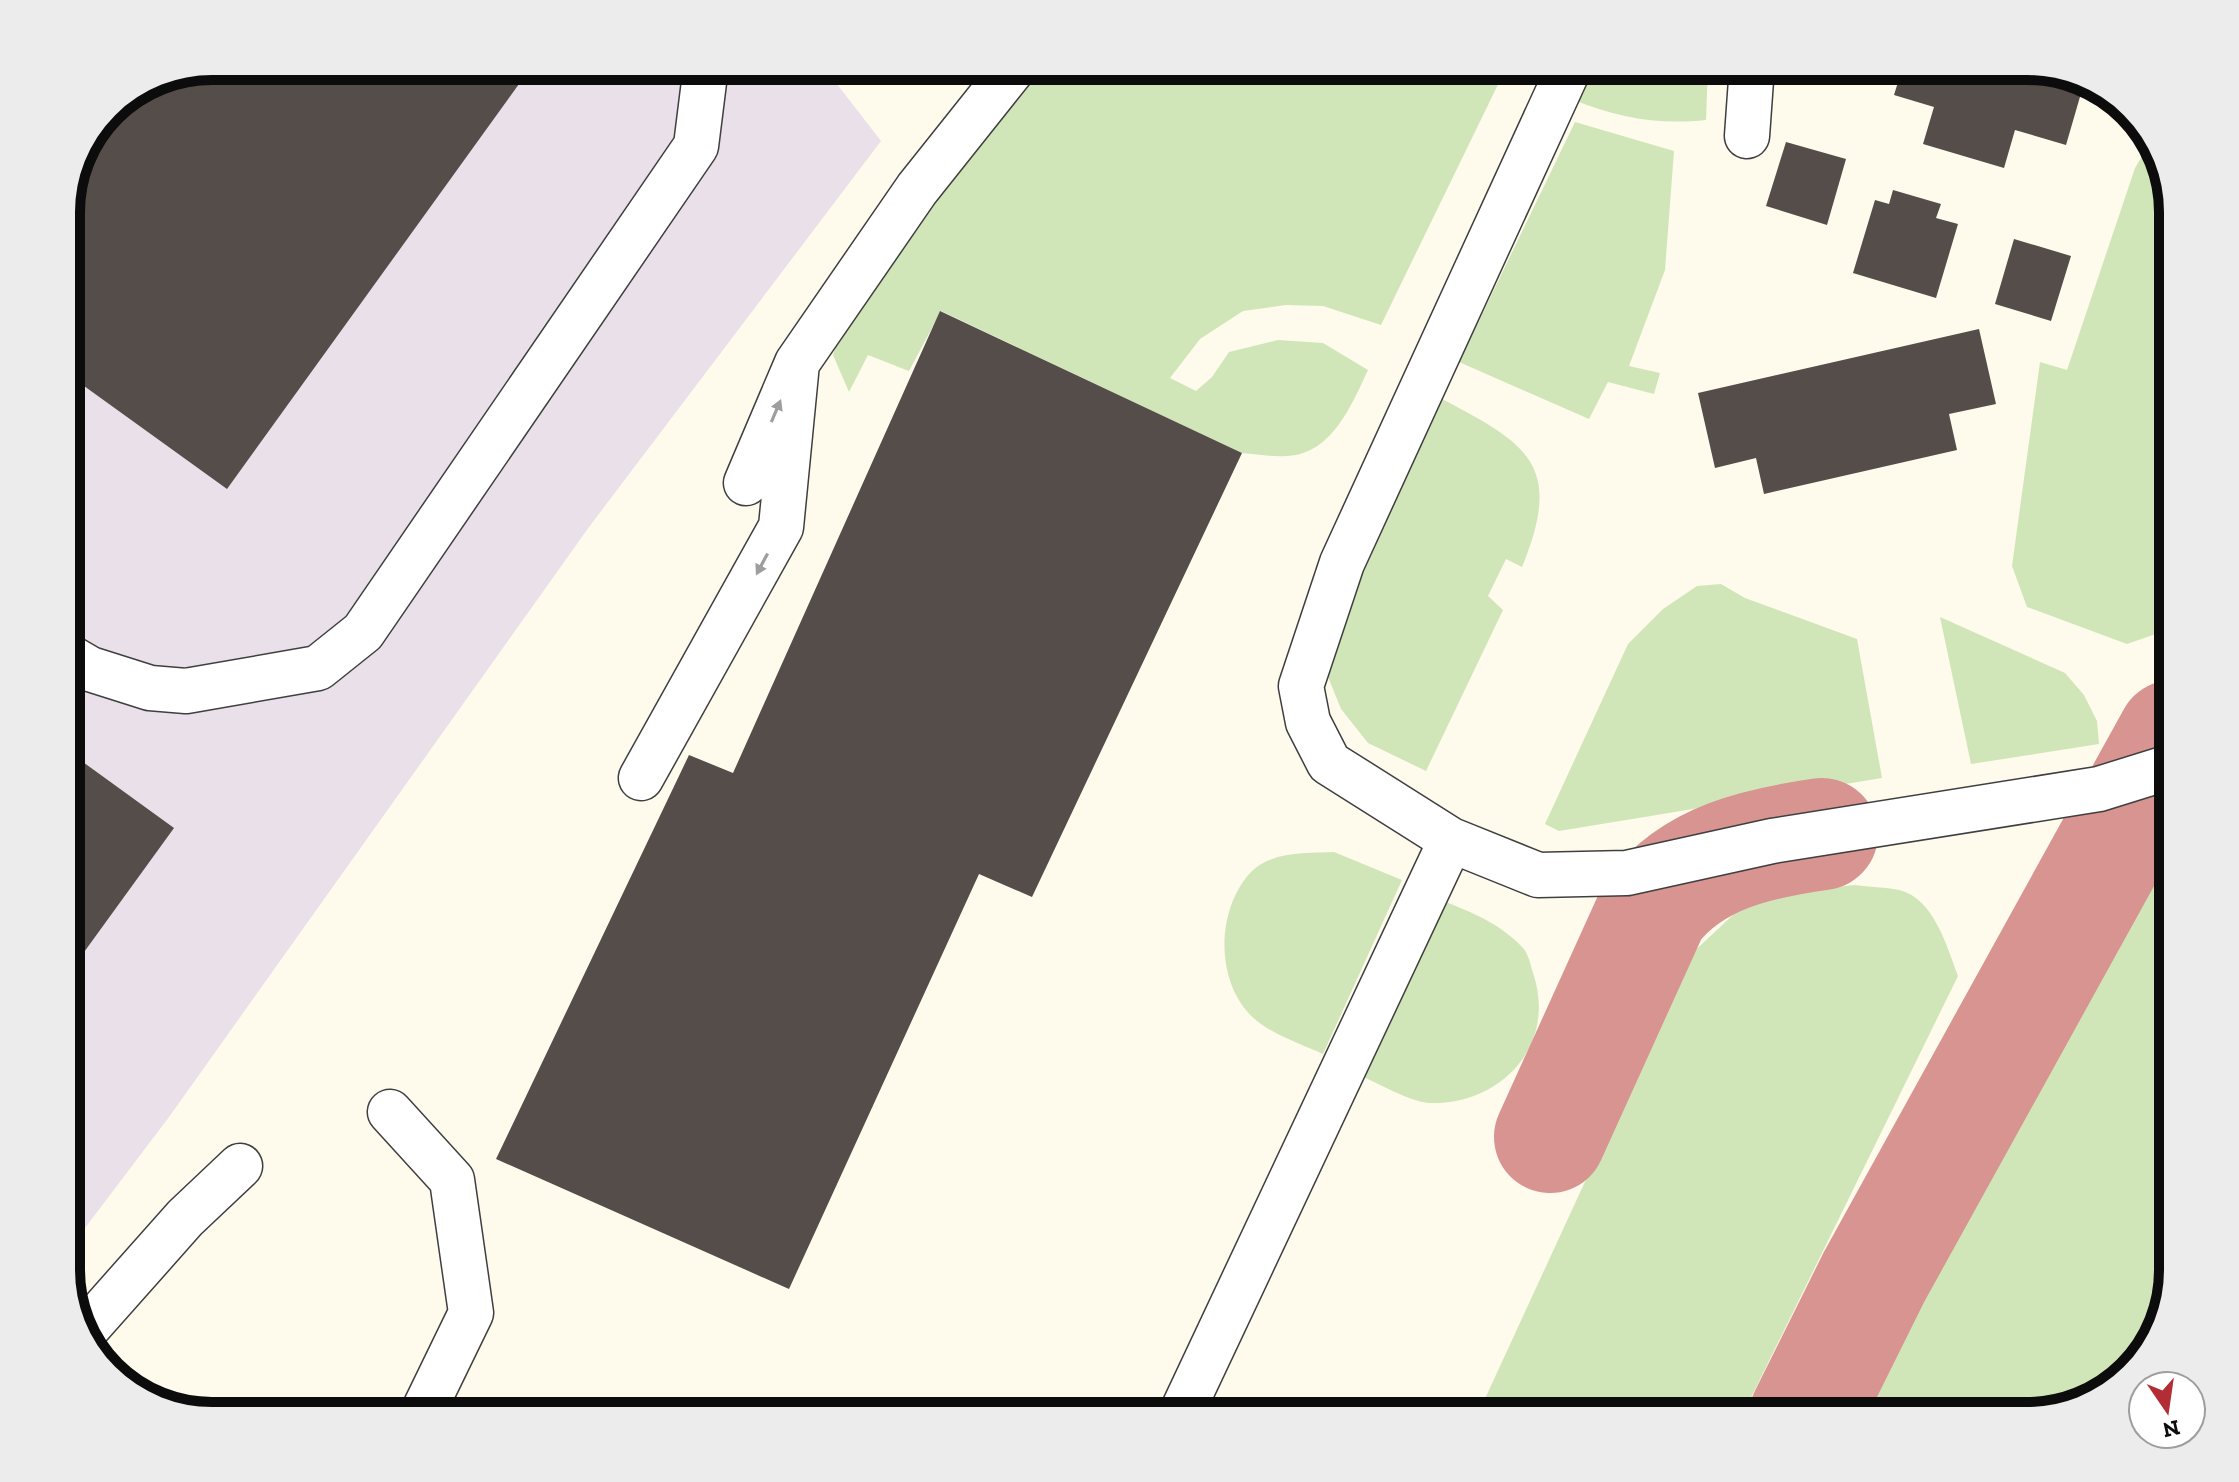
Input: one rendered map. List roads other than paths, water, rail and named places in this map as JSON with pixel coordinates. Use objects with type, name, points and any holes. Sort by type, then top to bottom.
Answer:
[{"type":"lane","points":[[80,663],[150,688],[186,691],[318,668],[363,632],[696,146],[704,80]]},
{"type":"lane","points":[[746,483],[797,363],[917,189],[1004,80]]},
{"type":"lane","points":[[1564,80],[1342,563],[1301,686],[1308,722],[1329,763],[1451,840],[1538,875],[1627,873],[1772,841],[2099,789],[2159,770]]},
{"type":"lane","points":[[1747,136],[1751,80]]},
{"type":"lane","points":[[641,778],[781,527],[797,363]]},
{"type":"lane","points":[[1187,1402],[1451,840]]},
{"type":"lane","points":[[390,1112],[452,1180],[471,1313],[428,1402]]},
{"type":"lane","points":[[92,1323],[185,1218],[240,1166]]}]
